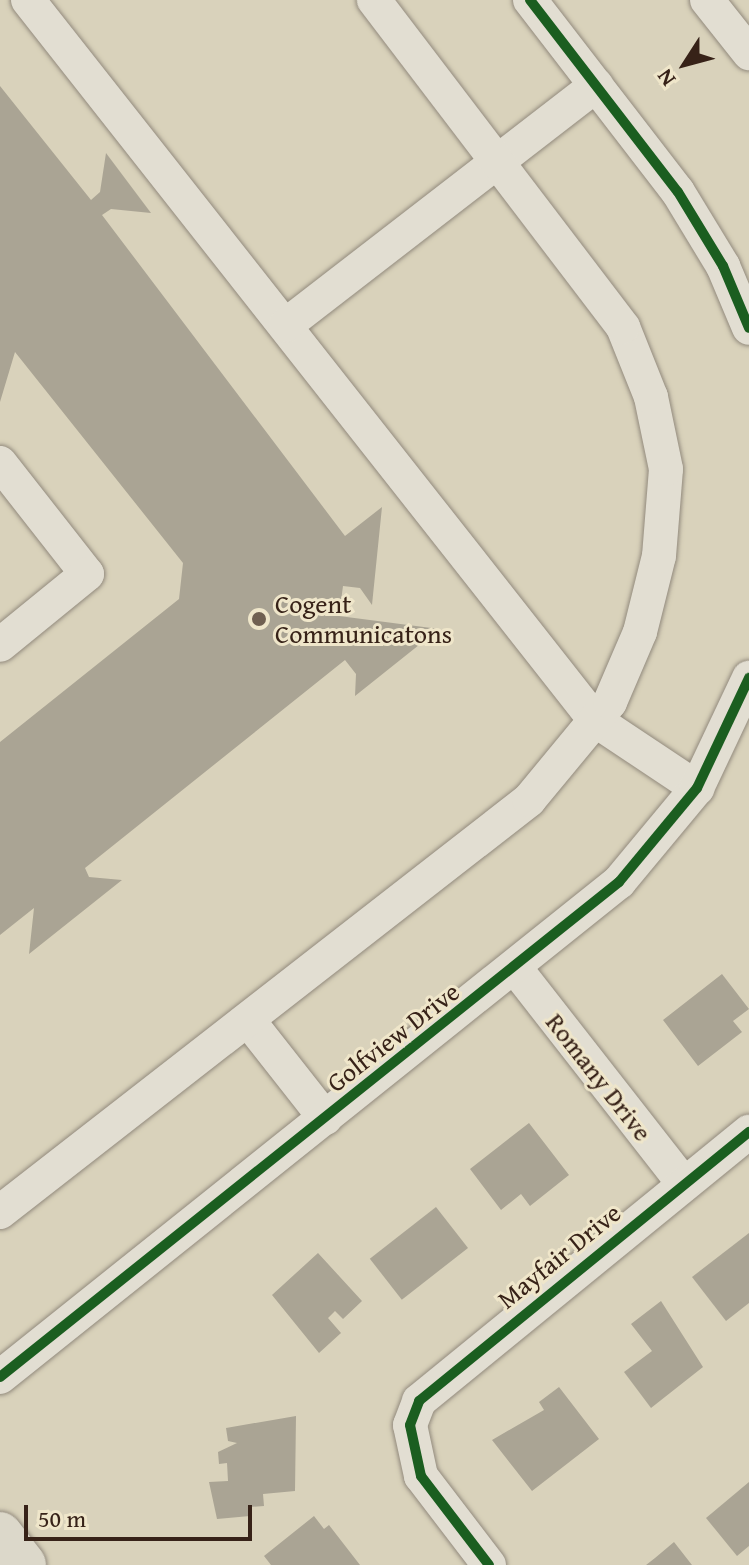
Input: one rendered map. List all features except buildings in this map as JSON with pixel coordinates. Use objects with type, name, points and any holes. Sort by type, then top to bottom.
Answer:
[{"type":"main road","points":[[0,1534],[24,1565]]},
{"type":"street","points":[[28,0],[595,720],[697,788]]},
{"type":"street","points":[[0,1212],[529,800],[610,702],[640,632],[659,556],[666,469],[651,397],[623,327],[374,0]]},
{"type":"street","points":[[530,0],[704,230],[749,328]]},
{"type":"street","points":[[707,0],[749,53]]},
{"type":"street","points":[[286,325],[408,226],[499,162],[596,85]]},
{"type":"street","points":[[0,463],[87,574],[0,645]]},
{"type":"street","name":"Golfview Drive","points":[[0,1377],[516,969],[619,882],[697,788],[749,678]]},
{"type":"street","name":"Romany Drive","points":[[516,969],[684,1184]]},
{"type":"street","points":[[248,1020],[325,1118]]},
{"type":"street","name":"Mayfair Drive","points":[[489,1565],[421,1476],[410,1425],[419,1401],[435,1384],[749,1132]]},
{"type":"cycle path","points":[[530,0],[678,192],[723,266],[749,328]]},
{"type":"cycle path","points":[[0,1377],[619,882],[697,788],[749,678]]},
{"type":"cycle path","points":[[489,1565],[421,1476],[410,1425],[419,1401],[749,1132]]},
{"type":"place","name":"Cogent Communicatons","points":[[259,619]]}]
